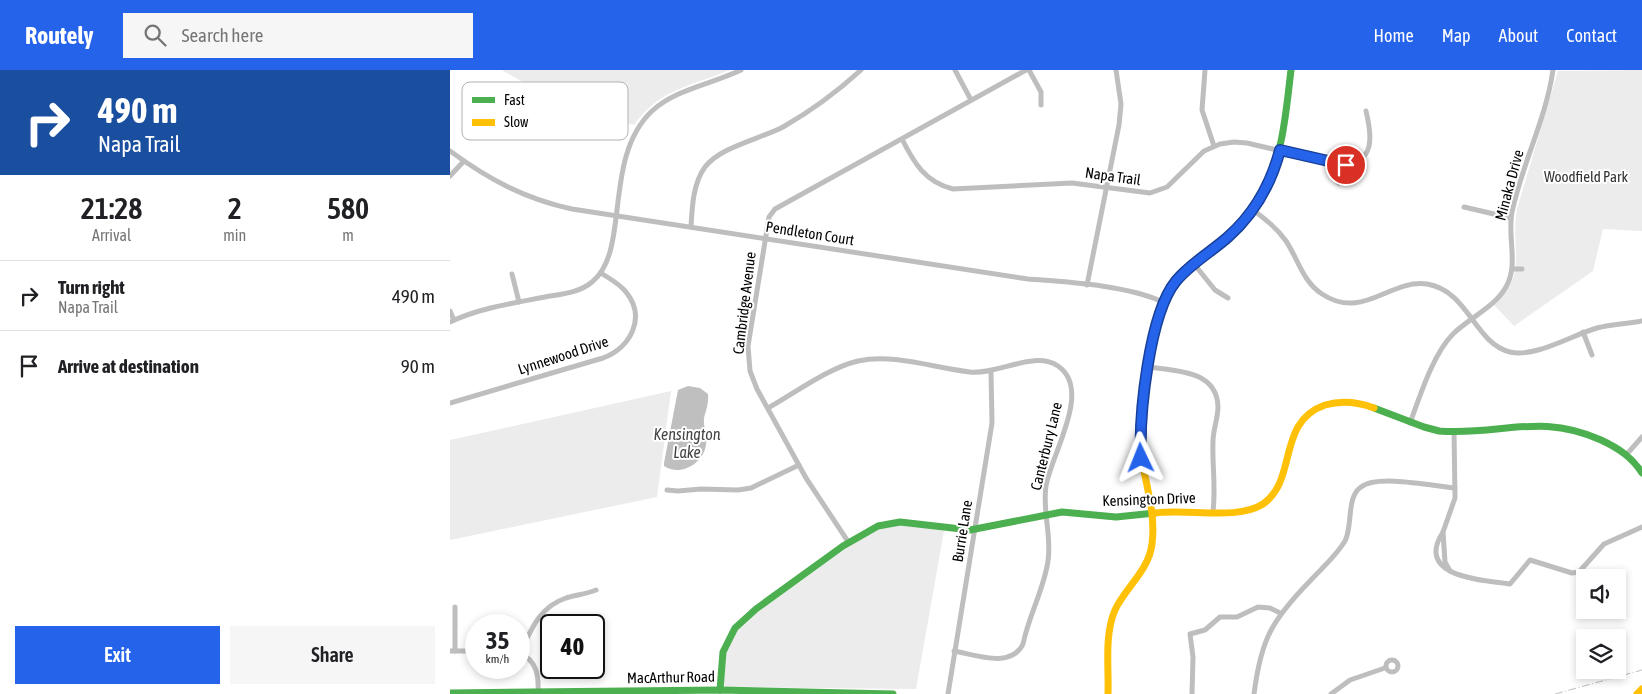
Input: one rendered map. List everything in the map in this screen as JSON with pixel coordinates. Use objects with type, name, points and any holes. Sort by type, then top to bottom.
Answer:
[{"type":"street","points":[[450,311],[452,321],[519,302],[580,290],[590,284],[601,273],[608,258],[626,152],[634,133],[646,117],[662,103],[676,95],[741,70]]},
{"type":"street","points":[[691,227],[697,183],[710,162],[723,152],[759,138],[799,117],[820,103],[861,70]]},
{"type":"street","points":[[955,70],[971,100]]},
{"type":"street","points":[[1027,70],[1041,92],[1041,105]]},
{"type":"street","name":"Cambridge Avenue","points":[[850,542],[821,503],[752,377],[748,355],[769,217],[776,209],[1027,70]]},
{"type":"street","points":[[1087,285],[1108,187],[1121,104],[1116,70]]},
{"type":"street","points":[[1205,70],[1202,110],[1214,146]]},
{"type":"street","points":[[1108,694],[1111,620],[1117,606],[1149,558],[1153,538],[1140,440],[1141,413],[1157,318],[1162,302],[1176,281],[1229,236],[1253,210],[1268,184],[1280,150],[1291,70]]},
{"type":"street","name":"Minaka Drive","points":[[1410,423],[1440,351],[1451,336],[1502,293],[1509,282],[1512,269],[1511,218],[1553,70]]},
{"type":"street","points":[[1340,183],[1341,165],[1358,161],[1369,147],[1371,137],[1366,111]]},
{"type":"street","name":"Napa Trail","points":[[902,139],[921,172],[935,183],[952,189],[1072,183],[1140,193],[1157,192],[1167,187],[1200,154],[1214,146],[1242,142],[1341,165]]},
{"type":"street","name":"Pendleton Court","points":[[450,151],[493,180],[524,196],[553,205],[1028,279],[1138,293],[1162,302]]},
{"type":"street","points":[[450,176],[464,161]]},
{"type":"street","points":[[1464,207],[1511,218]]},
{"type":"street","points":[[1253,210],[1272,225],[1284,239],[1306,280],[1314,288],[1330,298],[1356,303],[1372,300],[1410,285],[1428,285],[1443,289],[1454,296],[1493,343],[1507,351],[1516,353],[1533,352],[1583,332],[1642,320]]},
{"type":"street","points":[[1194,264],[1215,290],[1228,298]]},
{"type":"street","points":[[1512,269],[1522,269]]},
{"type":"street","name":"Lynnewood Drive","points":[[450,403],[603,358],[624,346],[634,327],[634,308],[626,291],[601,273]]},
{"type":"street","points":[[512,274],[519,302]]},
{"type":"street","points":[[1583,332],[1592,355]]},
{"type":"street","name":"Canterbury Lane","points":[[768,408],[833,372],[859,361],[882,359],[951,370],[991,372],[1041,360],[1057,365],[1066,374],[1072,396],[1066,425],[1046,484],[1049,559],[1021,647],[1013,656],[1004,659],[954,651]]},
{"type":"street","points":[[1148,367],[1198,375],[1210,384],[1216,395],[1218,408],[1213,438],[1216,488],[1213,511]]},
{"type":"street","name":"Burrie Lane","points":[[948,694],[992,423],[991,372]]},
{"type":"street","name":"Kensington Drive","points":[[720,690],[722,650],[735,628],[850,542],[876,527],[895,522],[952,530],[975,530],[1004,526],[1046,514],[1070,512],[1113,517],[1182,509],[1234,513],[1248,511],[1267,500],[1276,490],[1283,476],[1288,448],[1295,430],[1304,418],[1322,407],[1341,402],[1358,403],[1410,423],[1430,429],[1454,432],[1528,424],[1558,425],[1588,433],[1627,454],[1642,473]]},
{"type":"street","points":[[1454,432],[1455,498],[1443,532],[1445,562],[1450,571],[1455,575],[1510,584],[1530,560],[1572,573],[1578,572],[1589,564],[1604,544],[1642,527]]},
{"type":"street","points":[[1627,454],[1642,437]]},
{"type":"street","points":[[667,490],[678,492],[751,488],[798,464]]},
{"type":"street","points":[[1254,694],[1258,666],[1266,638],[1280,613],[1339,550],[1348,535],[1355,493],[1366,484],[1385,481],[1455,488]]},
{"type":"street","points":[[530,631],[535,621],[545,610],[565,598],[596,590]]},
{"type":"street","points":[[453,651],[455,607]]},
{"type":"street","points":[[1192,694],[1193,658],[1190,634],[1205,630],[1220,617],[1242,616],[1258,607],[1270,608],[1280,613]]},
{"type":"street","points":[[530,659],[536,668],[538,694]]},
{"type":"street","points":[[1331,694],[1350,680],[1386,668]]},
{"type":"street","points":[[1637,694],[1642,689]]},
{"type":"street","name":"MacArthur Road","points":[[450,693],[538,694],[720,690],[893,694]]},
{"type":"green space","points":[[502,70],[729,70],[665,96],[654,103],[634,125],[628,123],[628,82],[523,82]]},
{"type":"green space","name":"Woodfield Park","points":[[1642,70],[1642,231],[1603,229],[1593,271],[1514,326],[1494,305],[1505,293],[1515,271],[1515,224],[1517,209],[1558,71]]},
{"type":"green space","points":[[671,391],[657,497],[450,540],[450,440]]},
{"type":"green space","points":[[887,525],[912,525],[944,531],[916,689],[725,687],[722,669],[726,650],[735,634],[747,620],[856,541]]},
{"type":"water","name":"Kensington Lake","points":[[688,386],[700,388],[708,394],[704,418],[706,445],[700,458],[690,467],[677,470],[670,469],[664,466],[664,463],[678,390]]},
{"type":"railway","points":[[1555,694],[1642,670]]},
{"type":"traffic: fast","points":[[1141,456],[1140,436],[1143,387],[1147,361],[1161,312],[1171,292],[1183,276],[1237,227],[1264,191],[1280,148],[1291,70]]},
{"type":"traffic: fast","points":[[1374,408],[1439,431],[1461,432],[1539,426],[1558,427],[1579,432],[1601,440],[1619,450],[1634,462],[1642,473]]},
{"type":"traffic: fast","points":[[720,690],[723,652],[735,628],[756,609],[843,546],[878,526],[900,522],[970,530],[1062,512],[1116,517],[1155,513]]},
{"type":"traffic: fast","points":[[450,693],[720,690],[893,694]]},
{"type":"traffic: slow","points":[[1155,513],[1240,512],[1263,504],[1274,494],[1281,481],[1293,437],[1300,424],[1310,413],[1325,405],[1344,402],[1362,404],[1374,408]]},
{"type":"traffic: slow","points":[[1108,694],[1109,630],[1115,610],[1142,570],[1152,544],[1152,511],[1141,456]]},
{"type":"traffic: slow","points":[[1637,694],[1642,689]]},
{"type":"route","points":[[1141,458],[1141,413],[1157,318],[1162,302],[1171,288],[1183,274],[1229,236],[1248,217],[1268,184],[1275,169],[1280,150],[1346,165]]}]
